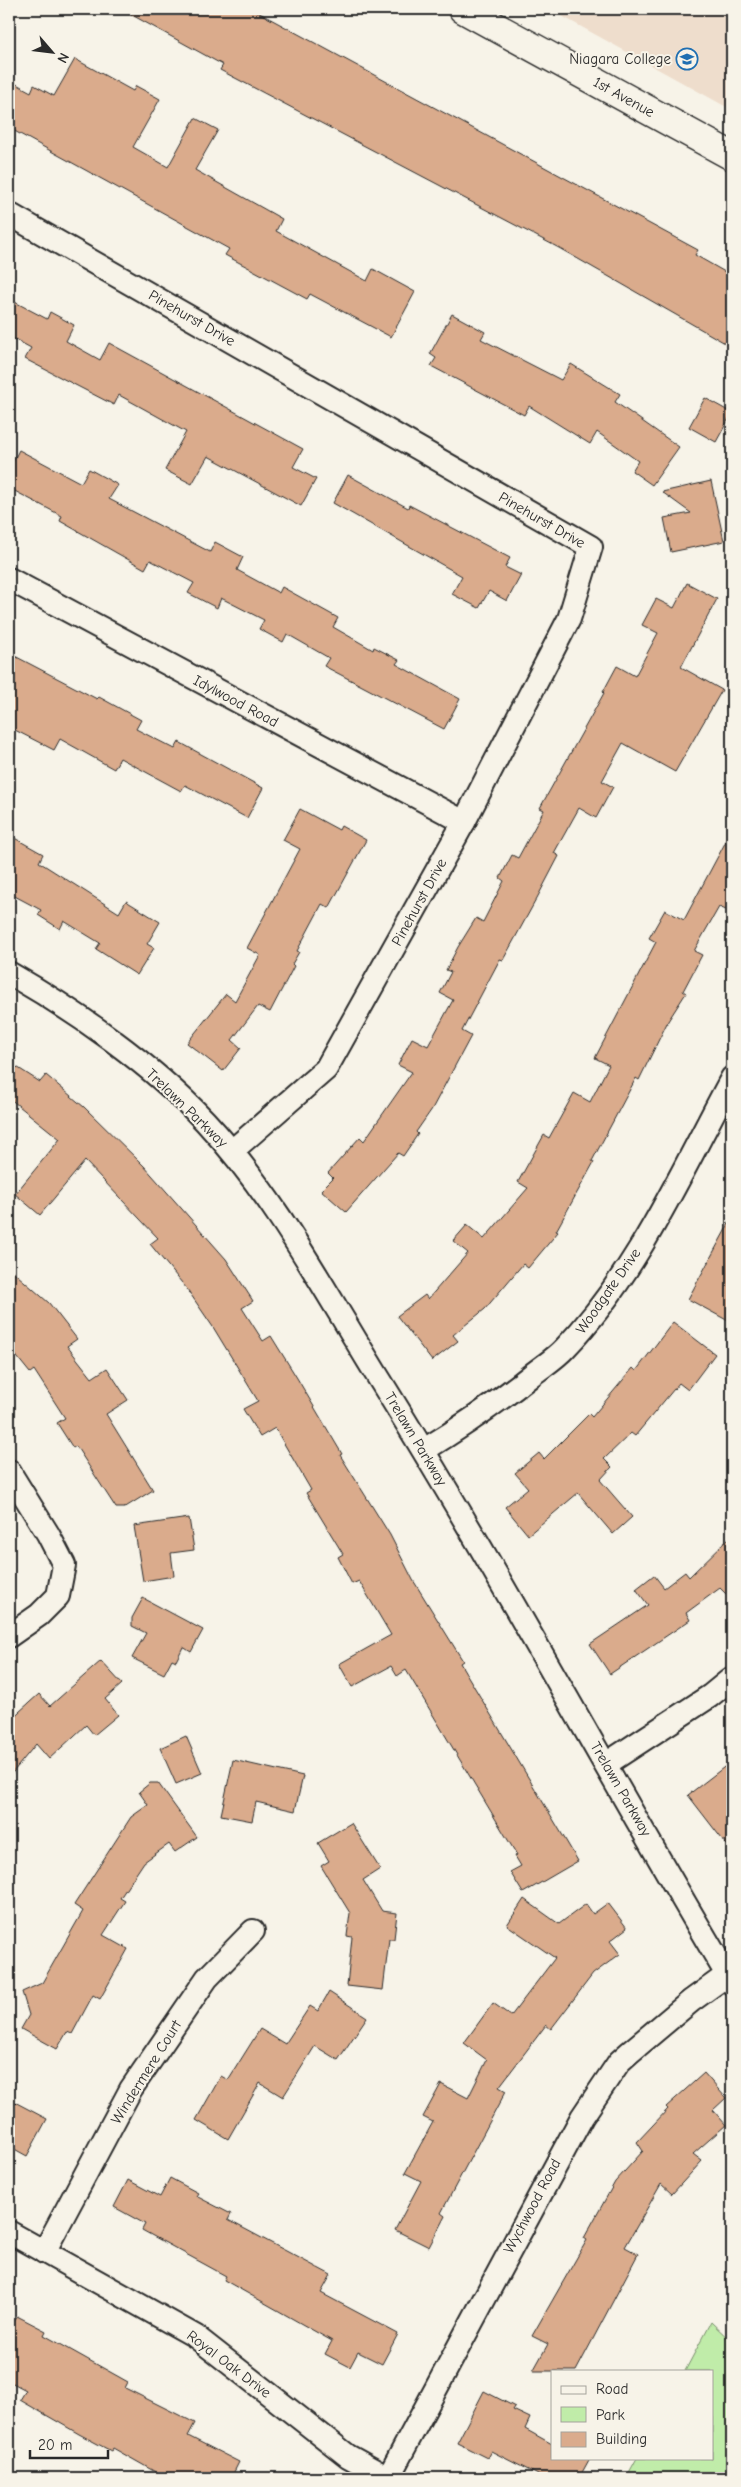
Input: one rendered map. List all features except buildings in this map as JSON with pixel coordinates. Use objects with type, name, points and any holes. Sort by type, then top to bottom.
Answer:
[{"type":"street","name":"1st Avenue","points":[[463,9],[732,156]]},
{"type":"street","name":"Pinehurst Drive","points":[[9,214],[591,547],[569,619],[464,822],[326,1069],[232,1151]]},
{"type":"street","name":"Idylwood Road","points":[[9,579],[464,822]]},
{"type":"street","name":"Trelawn Parkway","points":[[9,973],[66,1008],[162,1080],[202,1118],[258,1183],[424,1450],[730,1979]]},
{"type":"street","name":"Woodgate Drive","points":[[424,1450],[513,1390],[564,1350],[589,1322],[612,1291],[652,1227],[732,1078]]},
{"type":"street","points":[[9,1471],[48,1534],[64,1565],[58,1596],[39,1615],[9,1636]]},
{"type":"street","points":[[606,1764],[710,1696],[732,1678]]},
{"type":"street","name":"Windermere Court","points":[[44,2252],[131,2089],[207,1978],[253,1932]]},
{"type":"street","name":"Wychwood Road","points":[[388,2478],[582,2117],[619,2062],[691,2000],[730,1979]]},
{"type":"street","name":"Royal Oak Drive","points":[[9,2232],[195,2336],[348,2456],[388,2478]]},
{"type":"shaded area","name":"Niagara College","points":[[549,9],[732,9],[732,110]]},
{"type":"green space","points":[[711,2322],[732,2342],[732,2478],[626,2478],[636,2460],[714,2460],[714,2370],[686,2370]]},
{"type":"place","name":"Niagara College","points":[[687,59]]}]
